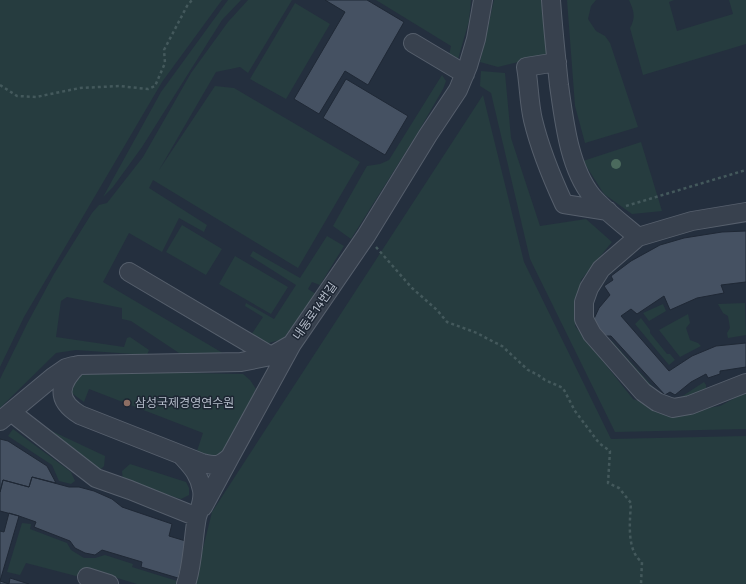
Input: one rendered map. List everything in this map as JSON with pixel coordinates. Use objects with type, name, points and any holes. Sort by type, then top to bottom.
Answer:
[{"type":"street","name":"내동로14번길","points":[[78,365],[241,362],[271,356],[292,344],[366,236],[428,135],[458,90],[465,74],[476,39],[483,0]]},
{"type":"street","points":[[551,0],[556,62],[564,120],[570,150],[580,176],[592,195],[638,237]]},
{"type":"street","points":[[413,43],[465,74]]},
{"type":"street","points":[[556,62],[526,67],[533,118],[550,174],[564,204],[608,211]]},
{"type":"street","points":[[746,212],[692,220],[638,237],[601,269],[588,288],[584,302],[584,319],[592,334],[643,392],[657,402],[673,408],[690,405],[746,383]]},
{"type":"street","points":[[129,272],[271,356]]},
{"type":"street","points":[[197,517],[292,344]]},
{"type":"street","points":[[78,365],[64,381],[62,392],[64,402],[80,415],[202,463],[213,465],[222,464],[230,457]]},
{"type":"street","points":[[78,365],[66,368],[53,377],[5,417],[96,478],[197,517]]},
{"type":"street","points":[[180,454],[195,470],[200,480],[203,492],[202,502],[197,517],[186,584]]},
{"type":"street","points":[[87,577],[110,584]]},
{"type":"path","points":[[0,85],[17,96],[36,97],[80,88],[119,86],[148,88],[155,86],[165,63],[164,50],[187,6],[192,0]]},
{"type":"path","points":[[608,211],[746,170]]},
{"type":"path","points":[[366,236],[412,288],[437,310],[447,322],[477,332],[502,346],[528,370],[563,388],[574,411],[599,443],[610,451],[608,483],[619,488],[631,503],[629,536],[637,559],[642,562],[641,584]]},
{"type":"green space","points":[[0,0],[222,0],[162,82],[24,317],[0,367]]},
{"type":"green space","points":[[228,0],[241,0],[222,20],[142,147],[113,187],[103,197],[161,92]]},
{"type":"green space","points":[[248,0],[292,0],[248,73],[240,67],[216,72],[159,170],[215,86],[234,88],[360,162],[298,268],[153,180],[149,188],[207,225],[204,232],[179,218],[162,252],[129,233],[103,282],[226,355],[182,355],[131,321],[122,319],[122,308],[67,297],[61,301],[56,337],[124,347],[127,338],[130,337],[149,350],[147,355],[76,350],[56,353],[0,408],[0,379],[54,274],[92,213],[99,205],[107,203],[143,157],[191,73],[228,22]]},
{"type":"green space","points":[[376,0],[471,0],[469,21],[458,59],[449,55],[451,46]]},
{"type":"green space","points":[[494,0],[542,0],[547,55],[498,67],[480,62]]},
{"type":"green space","points":[[567,0],[596,0],[591,6],[588,19],[596,31],[605,36],[610,43],[638,127],[585,143],[575,106]]},
{"type":"green space","points":[[629,0],[674,0],[669,2],[677,31],[733,14],[729,0],[746,0],[746,44],[643,75],[630,28],[634,14]]},
{"type":"green space","points":[[295,3],[330,24],[286,99],[250,79]]},
{"type":"green space","points":[[481,71],[505,73],[511,138],[540,226],[586,219],[612,242],[581,280],[575,326],[633,399],[673,414],[720,406],[746,392],[746,429],[615,432],[530,259],[491,93],[480,86]]},
{"type":"green space","points":[[442,75],[446,81],[443,89],[417,134],[351,239],[333,226],[367,166],[380,164],[389,160]]},
{"type":"green space","points":[[483,95],[524,262],[611,439],[746,436],[746,584],[194,584],[212,512]]},
{"type":"green space","points":[[641,142],[662,211],[632,214],[604,194],[583,161]]},
{"type":"green space","points":[[182,225],[222,249],[206,275],[166,252]]},
{"type":"green space","points":[[327,236],[344,246],[320,285],[312,282],[308,289],[316,294],[283,339],[258,346],[247,341],[263,317],[245,306],[246,303],[274,319],[296,285],[250,256],[253,251],[300,278]]},
{"type":"green space","points":[[235,256],[288,287],[271,314],[219,284]]},
{"type":"green space","points":[[745,303],[746,335],[728,338],[727,333],[730,328],[728,316],[723,313],[718,304]]},
{"type":"green space","points":[[663,304],[666,311],[649,321],[643,313]]},
{"type":"green space","points":[[688,314],[690,323],[686,328],[690,340],[701,346],[680,357],[659,330]]},
{"type":"green space","points":[[641,318],[650,330],[650,333],[667,354],[670,354],[675,360],[669,365],[635,324]]},
{"type":"green space","points":[[612,341],[662,397],[678,399],[704,382],[706,385],[706,393],[690,401],[660,400],[608,343]]},
{"type":"green space","points":[[84,371],[243,374],[250,380],[256,389],[224,452],[215,458],[196,454],[203,433],[89,389],[84,402],[70,392],[75,376]]},
{"type":"green space","points":[[41,426],[105,456],[104,466],[98,472]]},
{"type":"green space","points":[[13,429],[71,472],[75,481],[71,484],[59,481],[52,465],[8,436]]},
{"type":"green space","points":[[130,464],[186,482],[189,488],[189,495],[181,499],[123,481],[122,471]]},
{"type":"green space","points":[[22,523],[31,524],[30,529],[67,543],[71,550],[84,558],[95,558],[105,555],[133,564],[132,567],[177,581],[176,584],[137,584],[91,570],[76,576],[26,563],[20,575],[7,572]]},
{"type":"building","points":[[325,0],[367,0],[404,22],[368,85],[345,71],[319,114],[294,99],[345,12]]},
{"type":"building","points":[[346,79],[408,116],[385,155],[323,118]]},
{"type":"building","points":[[746,231],[746,282],[721,285],[724,293],[697,298],[670,310],[664,296],[637,314],[631,309],[621,316],[669,371],[692,356],[716,346],[746,343],[746,367],[720,371],[720,374],[708,378],[706,374],[691,382],[675,395],[670,392],[665,395],[611,336],[605,336],[593,321],[599,308],[610,295],[604,286],[613,280],[611,276],[631,261],[660,245],[684,238],[722,232]]},
{"type":"building","points":[[0,439],[8,441],[47,466],[56,483],[32,477],[29,487],[3,480],[0,492]]},
{"type":"building","points":[[32,477],[69,487],[79,487],[94,491],[112,499],[122,507],[172,524],[169,536],[189,542],[178,578],[141,567],[142,562],[102,550],[95,555],[85,553],[75,548],[70,541],[34,527],[36,522],[0,511],[0,492],[3,480],[29,487]]},
{"type":"building","points":[[9,513],[19,516],[0,581],[0,531],[4,532]]},
{"type":"building","points":[[10,578],[29,584],[9,584]]},
{"type":"building","points":[[0,581],[9,584],[0,584]]},
{"type":"place","name":"삼성국제경영연수원","points":[[127,403]]}]
